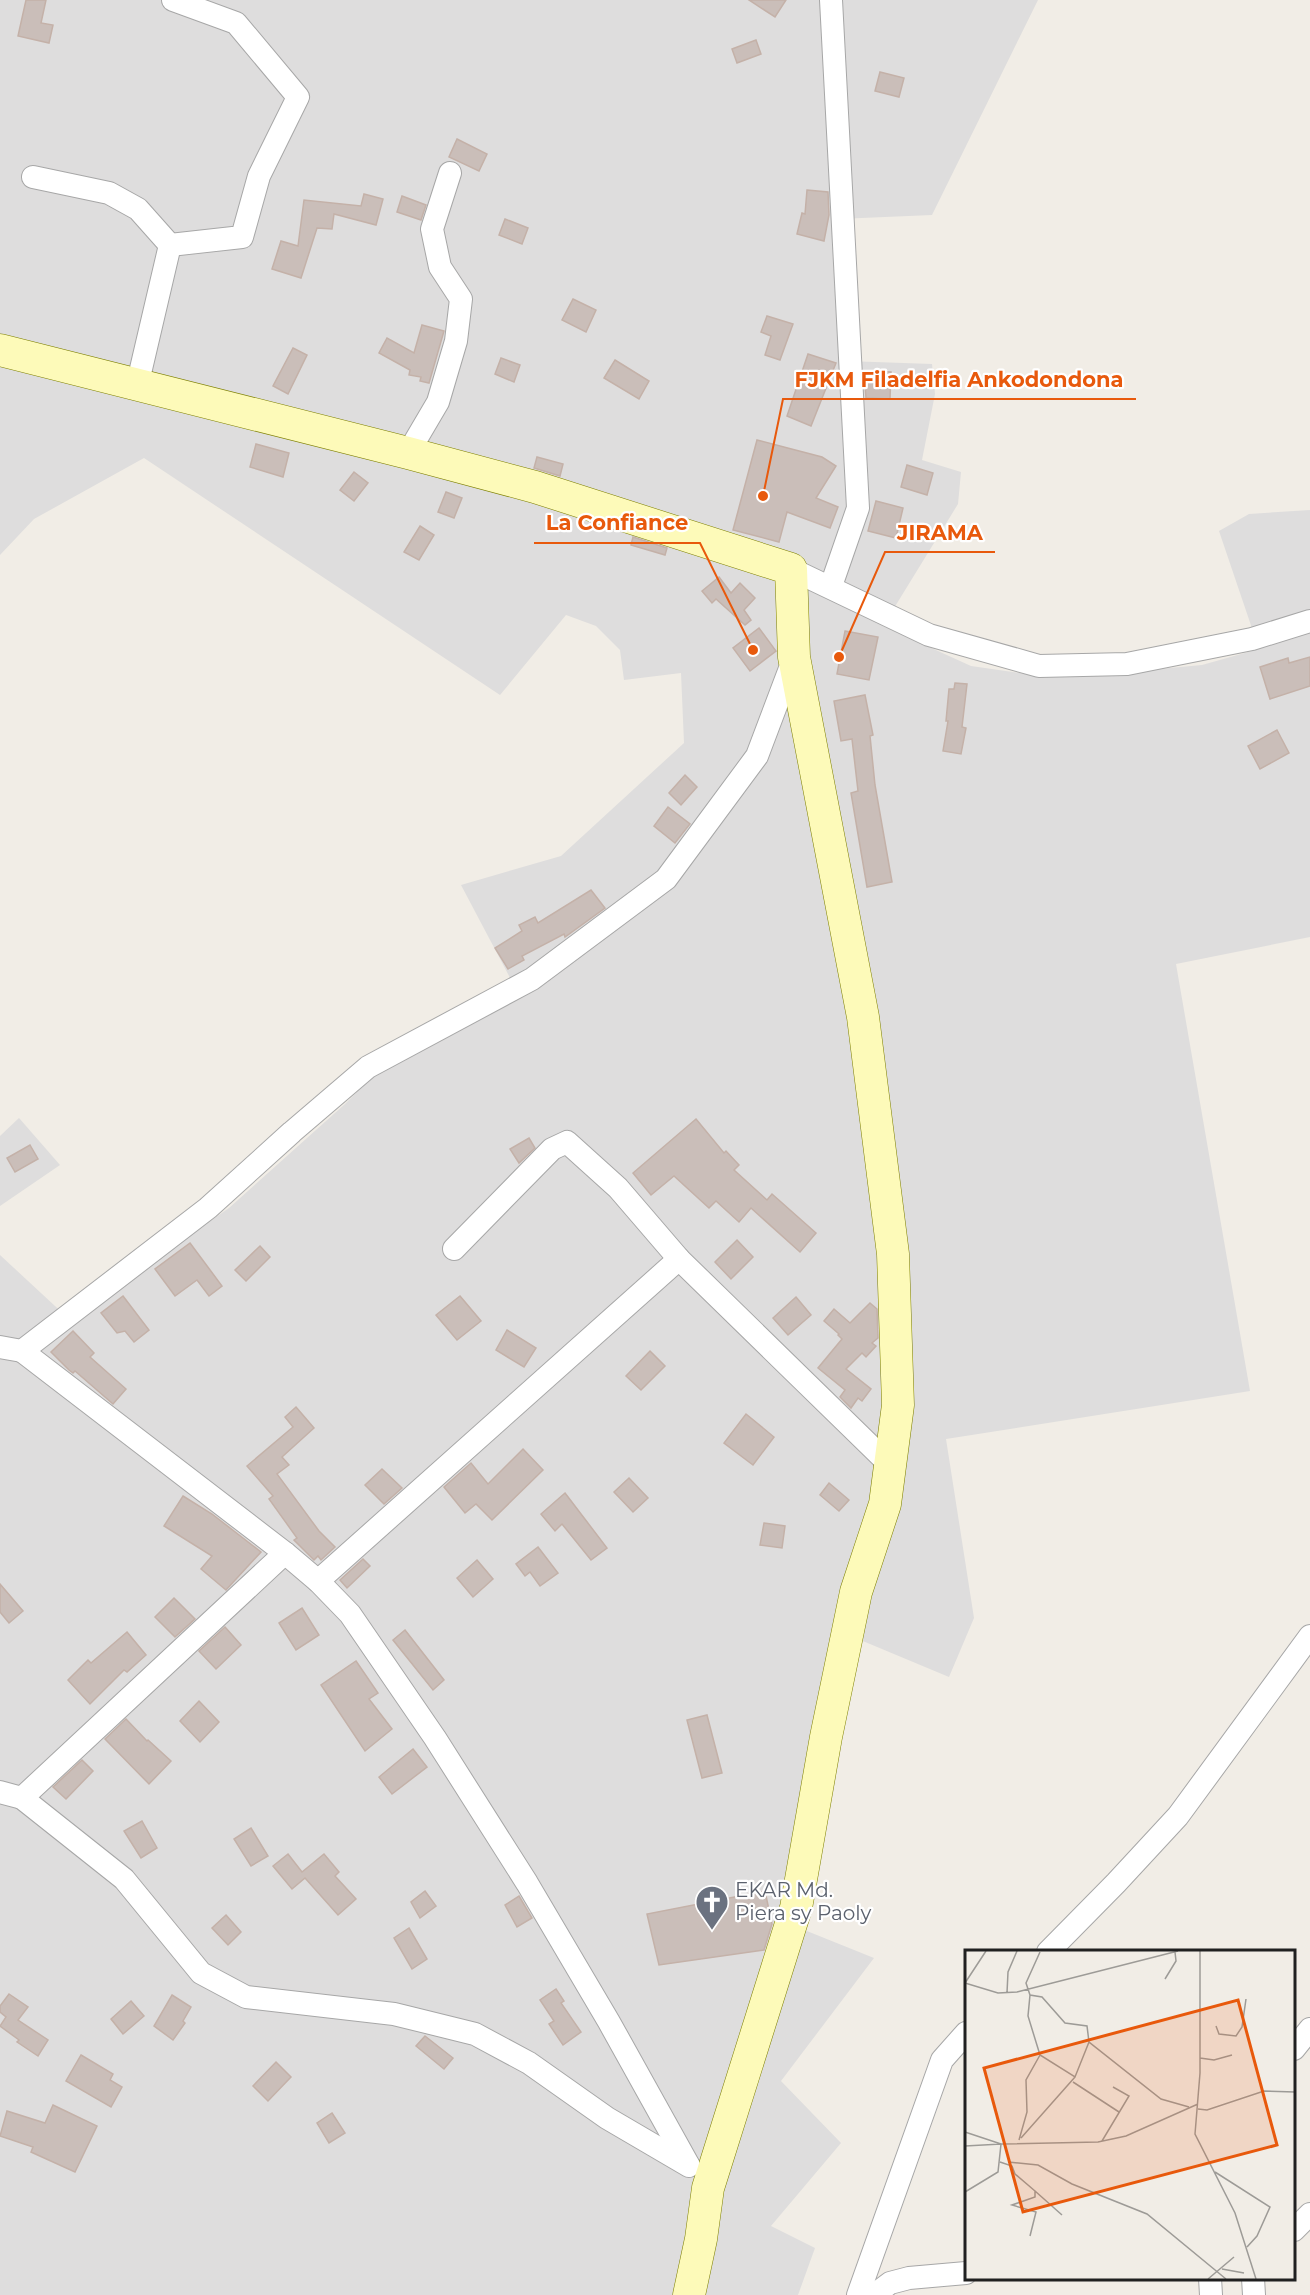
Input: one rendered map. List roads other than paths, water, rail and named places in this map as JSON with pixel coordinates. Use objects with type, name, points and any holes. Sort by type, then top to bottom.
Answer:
[{"type":"street","points":[[170,245],[242,237],[259,176],[298,97],[236,23],[173,0]]},
{"type":"street","points":[[831,0],[858,508],[831,586]]},
{"type":"street","points":[[408,453],[438,402],[456,341],[461,299],[440,267],[432,229],[450,173]]},
{"type":"street","points":[[33,177],[109,193],[138,209],[170,245]]},
{"type":"street","points":[[137,386],[170,245]]},
{"type":"street","points":[[0,350],[535,487],[791,569],[831,586],[929,635],[1040,666],[1127,664],[1252,639],[1310,621]]},
{"type":"street","points":[[689,2295],[701,2238],[698,2177],[796,1908],[826,1737],[854,1603],[885,1504],[898,1405],[893,1254],[863,1017],[794,657],[791,569]]},
{"type":"street","points":[[698,2177],[515,1864],[435,1738],[350,1614],[318,1581],[285,1553],[11,1349],[208,1208],[368,1067],[532,978],[666,879],[757,756],[794,657]]},
{"type":"street","points":[[454,1249],[552,1149],[567,1142],[618,1188],[679,1259],[890,1465]]},
{"type":"street","points":[[318,1581],[679,1259]]},
{"type":"street","points":[[22,1798],[285,1553]]},
{"type":"street","points":[[1050,1950],[1178,1816],[1310,1636]]},
{"type":"street","points":[[0,1792],[22,1798],[124,1879],[201,1973],[246,1997],[394,2014],[475,2034],[529,2063],[698,2177]]},
{"type":"street","points":[[1295,2047],[1310,2029]]},
{"type":"street","points":[[858,2295],[942,2060],[965,2034]]},
{"type":"street","points":[[1295,2228],[1310,2214]]},
{"type":"street","points":[[874,2295],[890,2283],[909,2278],[965,2273]]},
{"type":"street","points":[[1210,2280],[1211,2295]]},
{"type":"street","points":[[1253,2280],[1254,2295]]},
{"type":"place","name":"FJKM Filadelfia Ankodondona","points":[[763,496]]},
{"type":"place","name":"La Confiance","points":[[753,650]]},
{"type":"place","name":"JIRAMA","points":[[839,657]]},
{"type":"place","name":"EKAR Md. Piera sy Paoly","points":[[712,1931]]}]
